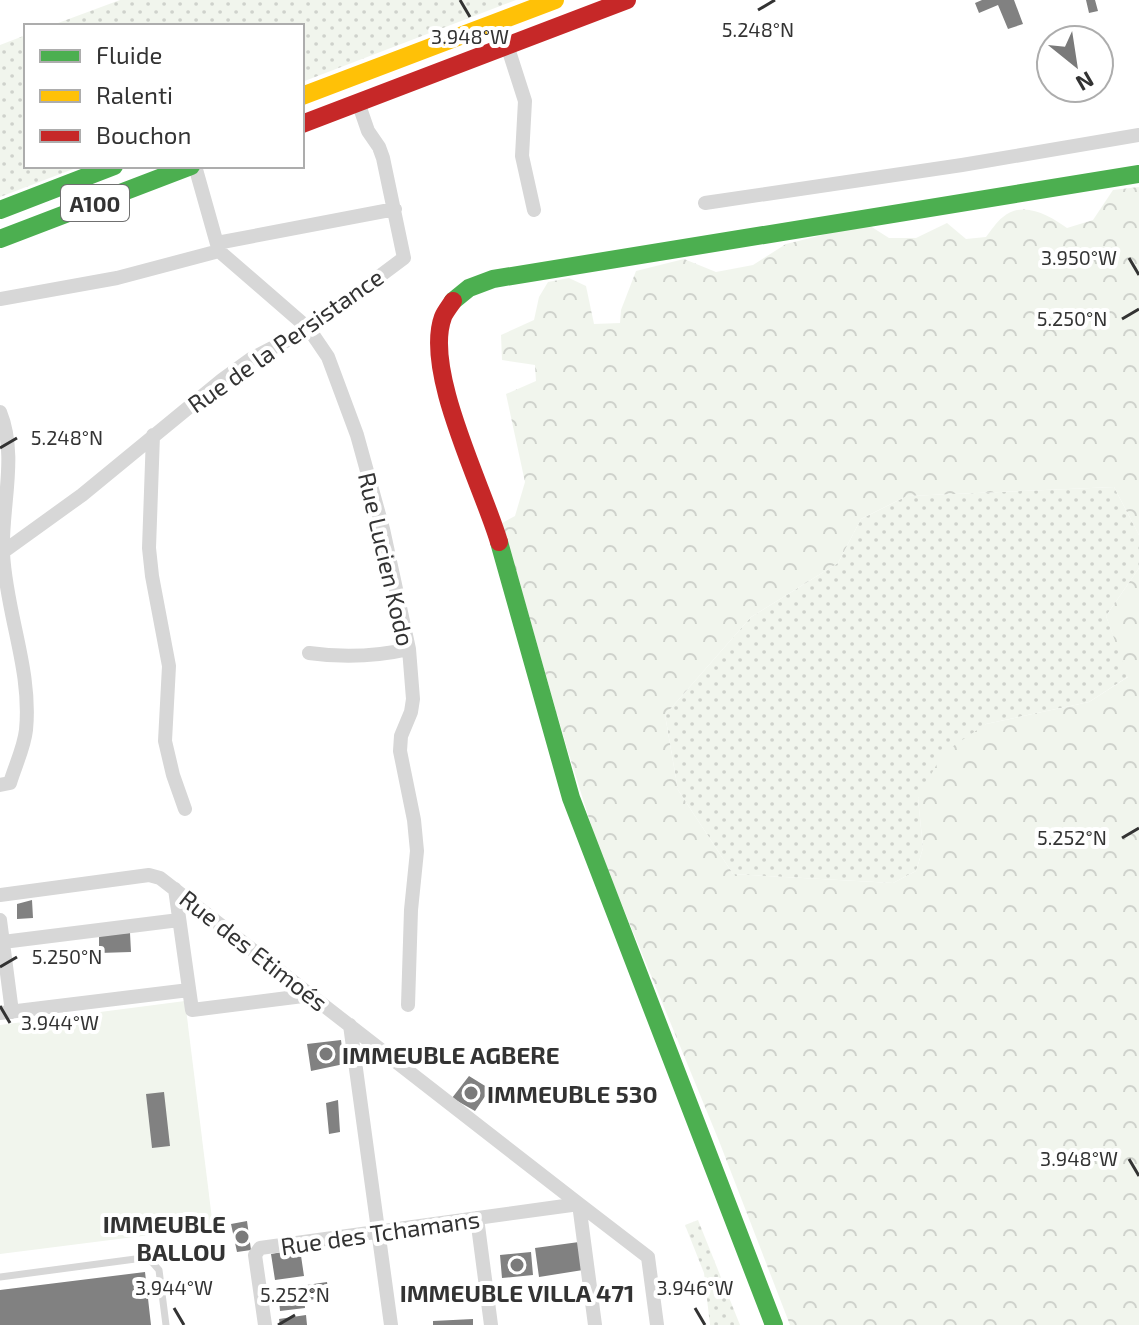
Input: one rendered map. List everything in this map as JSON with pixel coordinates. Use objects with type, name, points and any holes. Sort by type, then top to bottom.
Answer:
[{"type":"main road","points":[[304,95],[555,0]]},
{"type":"main road","points":[[304,123],[627,0]]},
{"type":"main road","name":"A100","points":[[0,210],[109,168]]},
{"type":"main road","name":"A100","points":[[0,239],[188,168]]},
{"type":"main road","points":[[774,1325],[571,798],[495,529],[460,439],[441,365],[439,343],[443,318],[453,301],[469,288],[493,279],[1139,174]]},
{"type":"street","points":[[507,45],[525,101],[522,156],[534,210]]},
{"type":"street","name":"Rue de la Persistance","points":[[2,553],[82,495],[251,359],[309,329],[404,258],[379,147],[368,131],[358,102]]},
{"type":"street","points":[[705,203],[1139,135]]},
{"type":"street","points":[[194,168],[218,247]]},
{"type":"street","points":[[0,299],[117,278],[218,247],[395,209]]},
{"type":"street","name":"Rue Lucien Kodo","points":[[218,247],[309,329],[328,357],[357,435],[383,529],[409,649],[413,699],[401,736],[400,751],[417,851],[411,910],[408,1005]]},
{"type":"street","points":[[0,412],[7,429],[7,495],[2,553],[27,706],[26,733],[10,783],[0,785]]},
{"type":"street","points":[[153,435],[149,548],[169,666],[165,741],[185,809]]},
{"type":"street","points":[[309,653],[347,658],[378,656],[409,649]]},
{"type":"street","name":"Rue des Etimoés","points":[[0,895],[149,875],[160,878],[648,1257],[657,1325]]},
{"type":"street","points":[[175,889],[192,1010],[311,995]]},
{"type":"street","points":[[0,920],[6,1013],[189,990]]},
{"type":"street","points":[[3,942],[179,920]]},
{"type":"street","points":[[350,1025],[391,1325]]},
{"type":"street","points":[[579,1204],[595,1325]]},
{"type":"street","name":"Rue des Tchamans","points":[[265,1325],[256,1251],[260,1248],[579,1204]]},
{"type":"street","points":[[477,1218],[491,1325]]},
{"type":"lane","points":[[0,1277],[143,1258],[159,1270],[166,1325]]},
{"type":"green space","points":[[120,0],[516,0],[304,81],[304,24],[55,24]]},
{"type":"green space","points":[[24,36],[24,168],[76,168],[0,197],[0,45]]},
{"type":"green space","points":[[1139,187],[1139,535],[1114,487],[907,496],[861,519],[838,563],[751,617],[665,715],[678,790],[733,874],[893,883],[916,871],[923,848],[918,798],[943,753],[986,724],[1089,702],[1128,677],[1106,616],[1139,568],[1139,1325],[790,1325],[719,1141],[597,844],[566,745],[502,523],[515,516],[525,482],[506,394],[536,381],[535,365],[502,360],[501,335],[534,320],[539,297],[548,282],[569,278],[586,286],[594,324],[620,323],[621,310],[636,271],[684,259],[716,272],[753,265],[786,244],[867,224],[889,238],[916,238],[947,223],[966,239],[986,237],[1003,217],[1011,212],[1027,210],[1044,214],[1067,228],[1093,220],[1113,190]]},
{"type":"green space","points":[[1114,487],[1139,535],[1139,568],[1106,616],[1129,676],[1089,702],[986,724],[918,798],[923,848],[916,871],[893,883],[733,874],[678,790],[665,715],[751,617],[838,563],[861,519],[907,496]]},
{"type":"green space","points":[[185,1001],[213,1227],[0,1254],[0,1025]]},
{"type":"green space","points":[[698,1220],[740,1325],[710,1325],[704,1273],[685,1225]]},
{"type":"building","points":[[982,0],[1014,0],[1023,24],[1008,29],[998,5],[979,13],[975,3]]},
{"type":"building","points":[[1086,0],[1095,0],[1098,11],[1089,13]]},
{"type":"building","points":[[32,900],[33,918],[17,919],[17,904]]},
{"type":"building","points":[[130,933],[131,952],[99,953],[99,934]]},
{"type":"building","name":"IMMEUBLE AGBERE","points":[[341,1040],[344,1064],[311,1071],[307,1044]]},
{"type":"building","name":"IMMEUBLE 530","points":[[469,1076],[490,1089],[475,1111],[452,1098]]},
{"type":"building","points":[[164,1092],[170,1146],[152,1148],[146,1094]]},
{"type":"building","points":[[338,1100],[340,1132],[329,1134],[326,1103]]},
{"type":"building","name":"IMMEUBLE BALLOU","points":[[247,1221],[251,1250],[237,1252],[231,1224]]},
{"type":"building","points":[[579,1242],[583,1270],[539,1277],[535,1248]]},
{"type":"building","points":[[300,1249],[304,1276],[275,1280],[271,1254]]},
{"type":"building","name":"IMMEUBLE VILLA 471","points":[[531,1252],[533,1275],[502,1278],[500,1255]]},
{"type":"building","points":[[145,1272],[151,1325],[0,1325],[0,1290]]},
{"type":"building","points":[[327,1282],[329,1297],[309,1300],[307,1285]]},
{"type":"building","points":[[303,1286],[305,1308],[280,1311],[278,1289]]},
{"type":"building","points":[[306,1315],[307,1325],[280,1325],[279,1319]]},
{"type":"building","points":[[473,1319],[473,1325],[433,1325],[433,1321]]},
{"type":"traffic: fast","points":[[0,210],[109,168]]},
{"type":"traffic: fast","points":[[0,239],[186,168]]},
{"type":"traffic: fast","points":[[453,301],[469,288],[493,279],[1139,174]]},
{"type":"traffic: fast","points":[[499,542],[571,798],[774,1325]]},
{"type":"traffic: slow","points":[[304,95],[555,0]]},
{"type":"traffic: jam","points":[[304,123],[627,0]]},
{"type":"traffic: jam","points":[[453,301],[443,317],[439,340],[441,367],[458,429],[499,542]]},
{"type":"place","name":"IMMEUBLE AGBERE","points":[[326,1054]]},
{"type":"place","name":"IMMEUBLE 530","points":[[471,1093]]},
{"type":"place","name":"IMMEUBLE BALLOU","points":[[242,1237]]},
{"type":"place","name":"IMMEUBLE VILLA 471","points":[[517,1265]]}]
